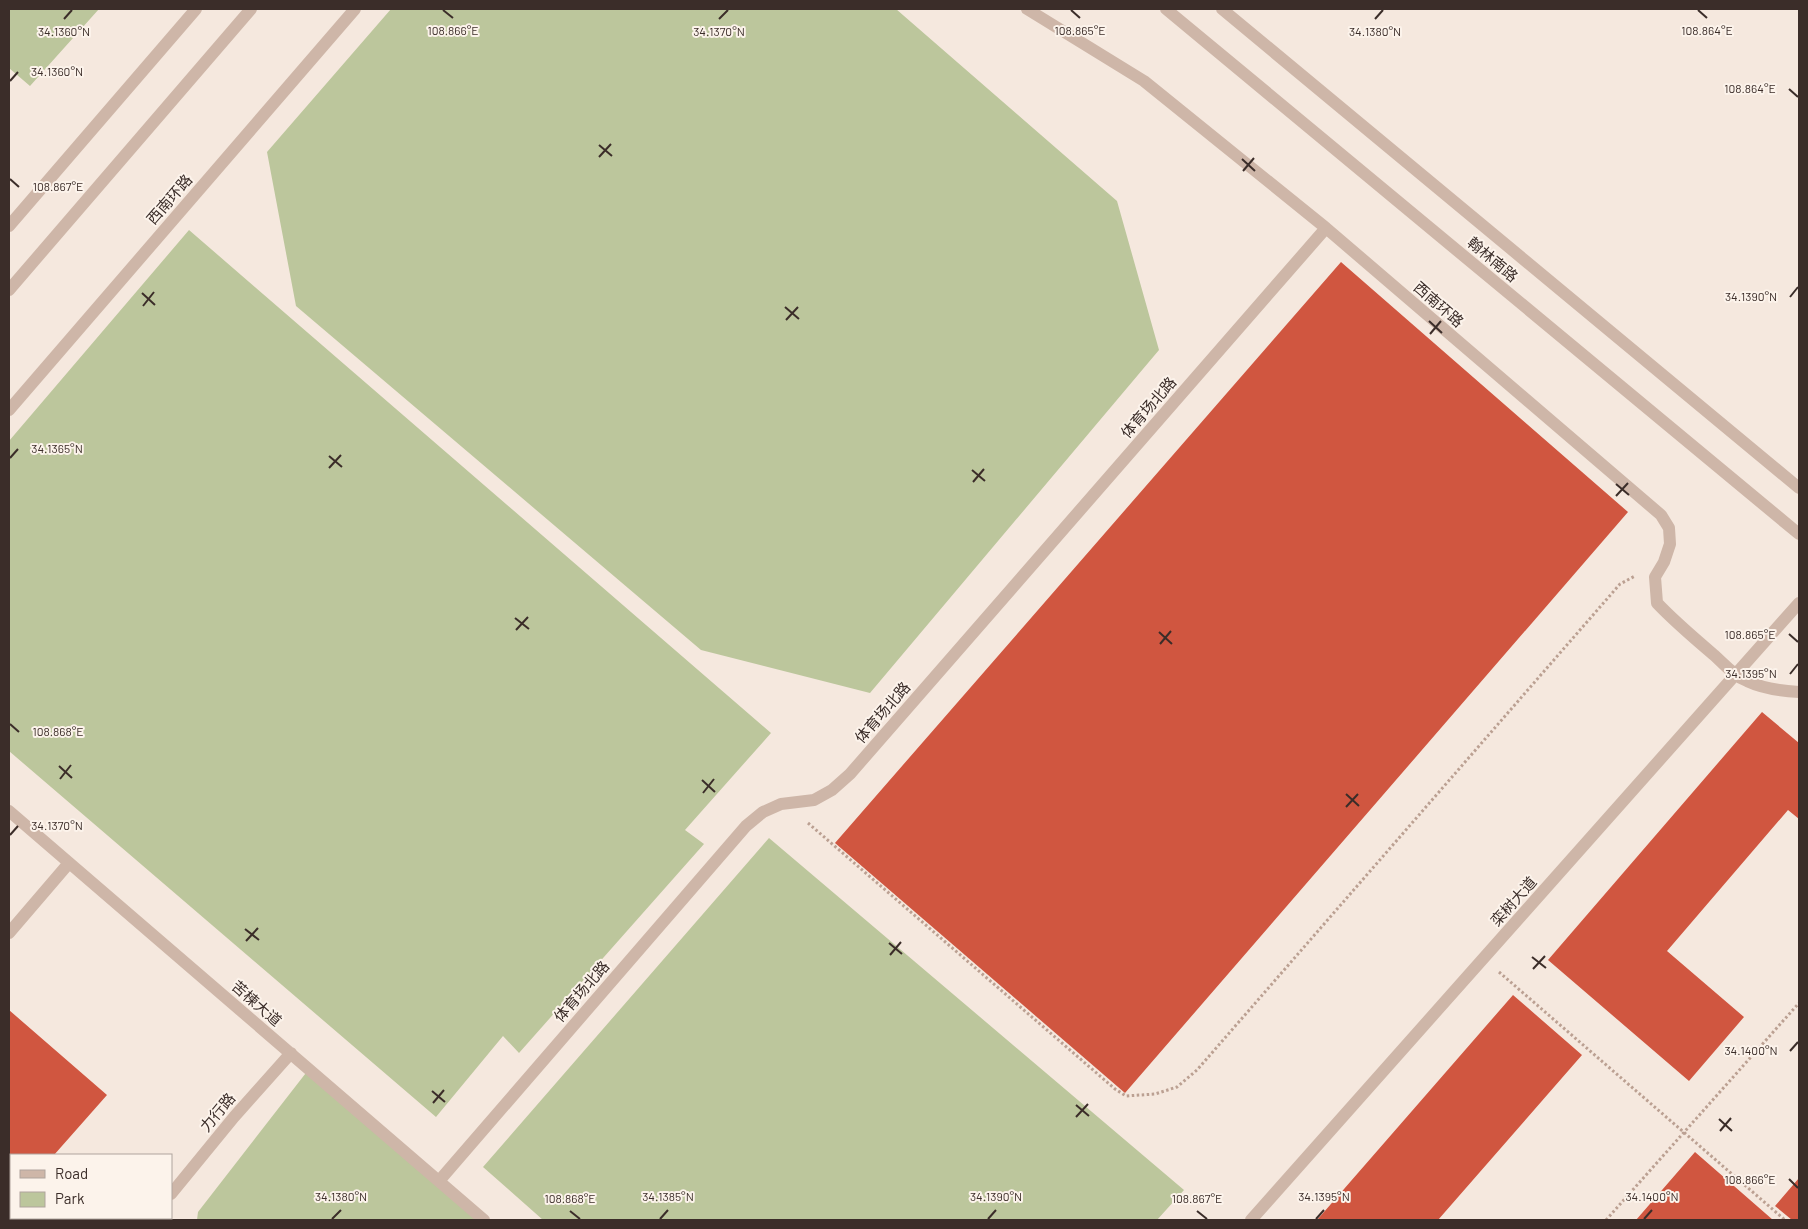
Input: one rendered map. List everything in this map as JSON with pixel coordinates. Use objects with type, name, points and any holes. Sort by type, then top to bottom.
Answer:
[{"type":"street","points":[[9,226],[196,9]]},
{"type":"street","points":[[9,290],[251,9]]},
{"type":"street","name":"西南环路","points":[[9,410],[355,9]]},
{"type":"street","name":"西南环路","points":[[1027,9],[1144,81],[1326,228],[1661,515],[1669,528],[1670,544],[1664,562],[1655,577]]},
{"type":"street","name":"翰林南路","points":[[1166,9],[1799,534]]},
{"type":"street","name":"翰林南路","points":[[1222,9],[1799,488]]},
{"type":"street","name":"体育场北路","points":[[439,1181],[746,826],[763,812],[780,804],[814,800],[832,790],[850,774],[1326,228]]},
{"type":"street","points":[[1655,577],[1657,603],[1669,616],[1736,674],[1745,681],[1762,687],[1783,692],[1799,692]]},
{"type":"street","name":"栾树大道","points":[[1251,1220],[1799,603]]},
{"type":"street","name":"苦楝大道","points":[[9,811],[484,1220]]},
{"type":"street","points":[[9,933],[69,864]]},
{"type":"street","name":"力行路","points":[[172,1193],[234,1117],[291,1053]]},
{"type":"path","points":[[800,802],[801,812],[805,820],[814,829],[1114,1089],[1126,1096],[1155,1094],[1177,1086],[1197,1070],[1620,584],[1632,576],[1645,574],[1655,577]]},
{"type":"path","points":[[1483,959],[1786,1220]]},
{"type":"path","points":[[1606,1220],[1799,1003]]},
{"type":"green space","points":[[9,9],[99,9],[30,86],[9,68]]},
{"type":"green space","points":[[391,9],[896,9],[1117,201],[1159,350],[870,693],[701,650],[296,306],[267,152]]},
{"type":"green space","points":[[189,230],[771,733],[685,830],[704,844],[519,1053],[503,1036],[436,1117],[9,751],[9,441]]},
{"type":"green space","points":[[769,838],[1184,1190],[1157,1220],[543,1220],[483,1167]]},
{"type":"green space","points":[[309,1069],[484,1220],[197,1220],[198,1212]]},
{"type":"building","points":[[1341,262],[1628,512],[1125,1093],[835,843]]},
{"type":"building","points":[[1762,712],[1799,743],[1799,819],[1788,810],[1667,951],[1744,1017],[1689,1081],[1548,960]]},
{"type":"building","points":[[1513,995],[1582,1055],[1438,1220],[1317,1220]]},
{"type":"building","points":[[9,1010],[107,1095],[55,1154],[10,1154],[9,1208]]},
{"type":"building","points":[[1695,1152],[1773,1220],[1636,1220]]},
{"type":"building","points":[[1799,1178],[1799,1220],[1792,1220],[1775,1206]]}]
